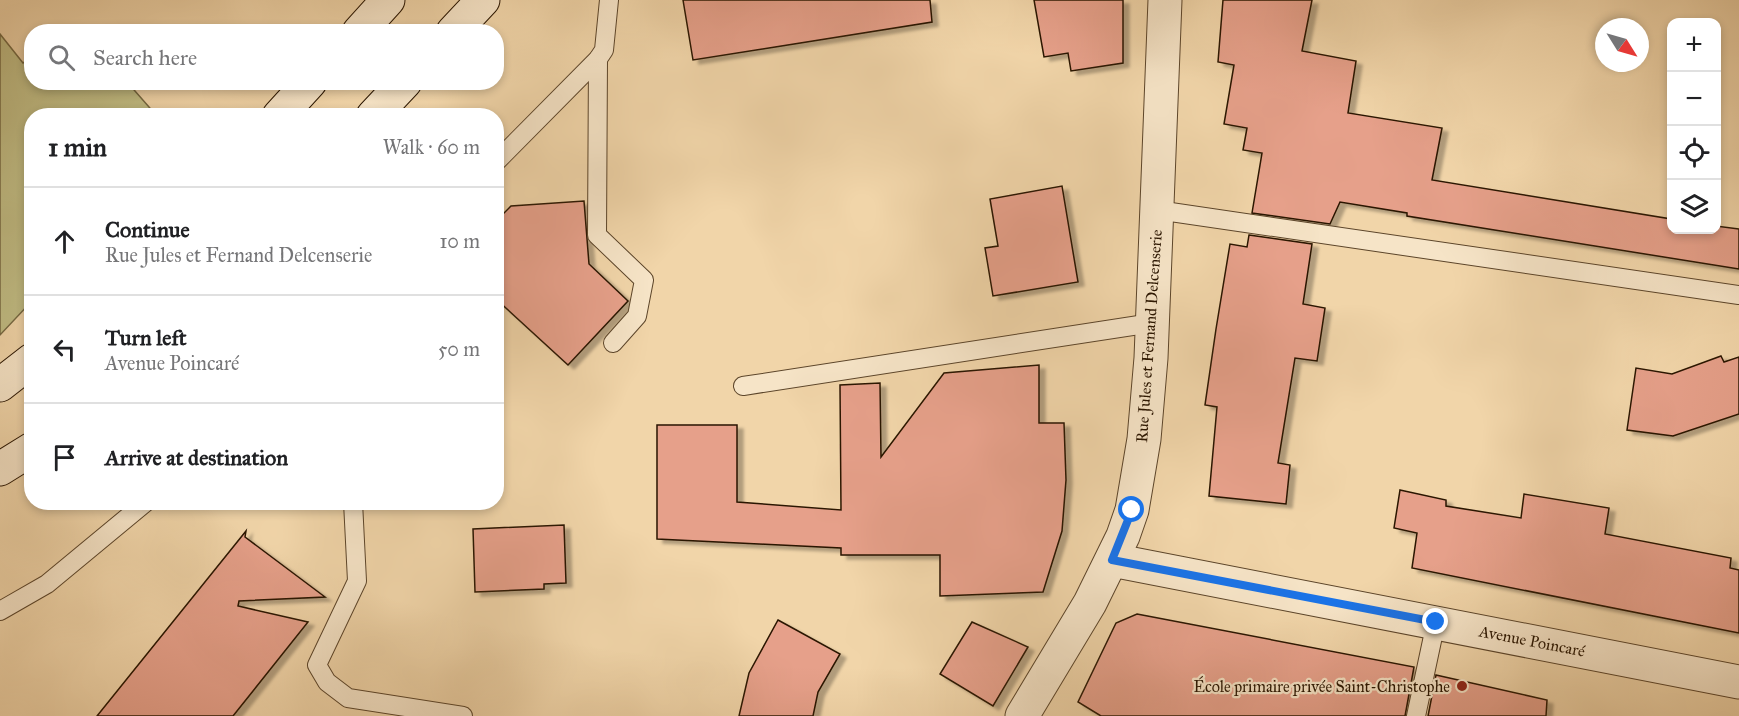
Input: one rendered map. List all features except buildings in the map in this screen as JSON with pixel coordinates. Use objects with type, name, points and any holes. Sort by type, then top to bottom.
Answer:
[{"type":"street","points":[[366,24],[388,0]]},
{"type":"street","points":[[460,24],[483,0]]},
{"type":"street","name":"Rue Jules et Fernand Delcenserie","points":[[1022,716],[1090,603],[1112,560],[1132,510],[1147,409],[1165,0]]},
{"type":"street","points":[[286,108],[303,90]]},
{"type":"street","points":[[381,108],[397,90]]},
{"type":"street","points":[[0,385],[24,366]]},
{"type":"street","points":[[0,469],[24,454]]},
{"type":"street","name":"Avenue Poincaré","points":[[1112,560],[1739,682]]},
{"type":"lane","points":[[504,154],[598,59],[604,50],[609,0]]},
{"type":"lane","points":[[598,59],[597,235],[644,280],[636,316],[613,343]]},
{"type":"lane","points":[[1157,210],[1739,295]]},
{"type":"lane","points":[[743,386],[1152,323]]},
{"type":"lane","points":[[0,610],[47,584],[136,510]]},
{"type":"lane","points":[[354,510],[357,581],[317,665],[327,682],[348,698],[463,716]]},
{"type":"lane","points":[[1416,716],[1436,622]]},
{"type":"shaded area","points":[[0,34],[24,62],[24,90],[134,90],[150,108],[24,108],[24,309],[0,335]]},
{"type":"place","name":"École primaire privée Saint-Christophe","points":[[1462,686]]},
{"type":"route","points":[[1132,510],[1112,560],[1436,622]]}]
